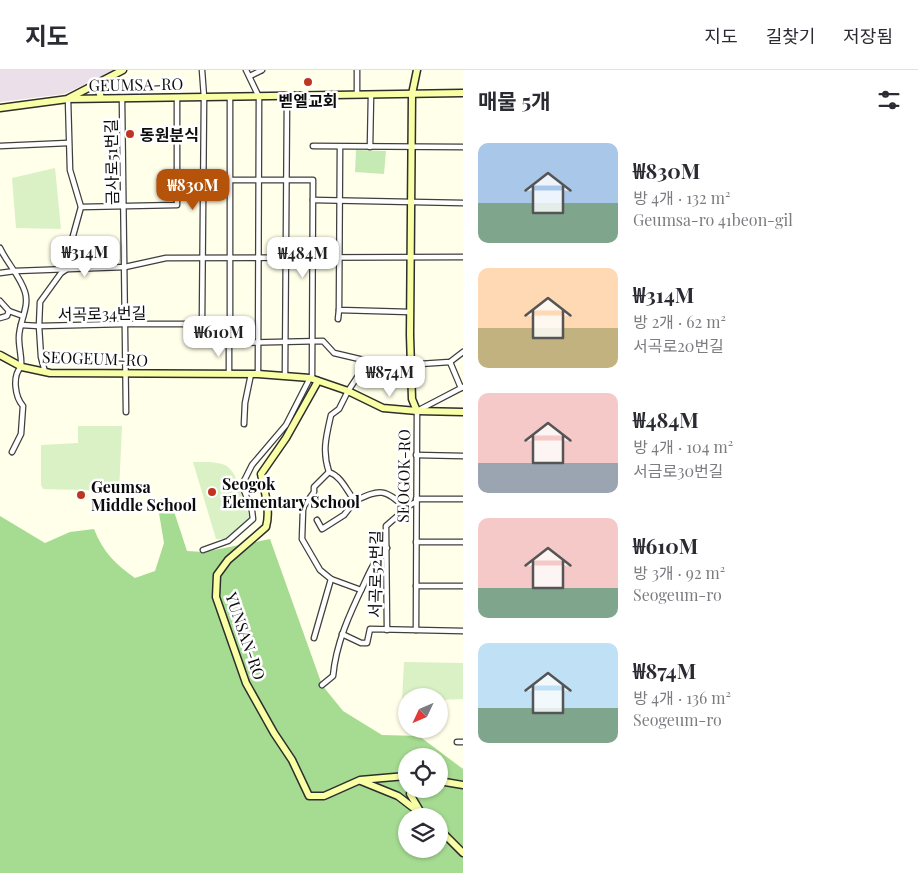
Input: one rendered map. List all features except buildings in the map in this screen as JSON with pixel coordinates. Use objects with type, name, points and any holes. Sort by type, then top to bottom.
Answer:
[{"type":"street","name":"GEUMSA-RO","points":[[68,99],[123,70]]},
{"type":"street","name":"GEUMSA-RO","points":[[202,70],[204,97]]},
{"type":"street","points":[[244,424],[246,403],[255,374],[258,342],[260,97],[246,70]]},
{"type":"street","points":[[250,76],[262,70]]},
{"type":"street","points":[[357,70],[357,96]]},
{"type":"street","name":"SEOGOK-RO","points":[[416,630],[417,411],[412,399],[410,312],[412,94],[417,70]]},
{"type":"street","points":[[97,84],[101,98]]},
{"type":"street","name":"GEUMSA-RO","points":[[0,108],[68,99],[463,93]]},
{"type":"street","points":[[370,147],[371,95]]},
{"type":"street","points":[[204,97],[202,324],[215,335],[230,341],[323,341],[334,353],[389,366],[450,362],[463,352]]},
{"type":"street","points":[[229,374],[230,97]]},
{"type":"street","points":[[285,376],[287,97]]},
{"type":"street","name":"금사로51번길","points":[[122,98],[126,412]]},
{"type":"street","points":[[81,207],[178,206],[177,98]]},
{"type":"street","points":[[45,372],[41,357],[40,302],[61,273],[67,269],[71,243],[81,207],[70,170],[68,99]]},
{"type":"street","points":[[0,146],[68,143]]},
{"type":"street","points":[[313,146],[463,147]]},
{"type":"street","points":[[338,319],[340,146]]},
{"type":"street","points":[[178,180],[313,180],[313,379],[286,425],[252,465],[242,485],[253,518],[228,542],[203,550]]},
{"type":"street","points":[[313,200],[463,203]]},
{"type":"street","points":[[0,248],[15,270],[26,300],[19,339],[22,354],[21,367],[18,370],[16,382],[20,402],[23,406],[21,434],[12,452]]},
{"type":"street","points":[[0,273],[15,270],[125,267],[166,258],[463,257]]},
{"type":"street","points":[[0,301],[10,311],[23,316]]},
{"type":"street","points":[[339,310],[410,312]]},
{"type":"street","points":[[0,318],[7,316],[10,311]]},
{"type":"street","name":"서곡로34번길","points":[[21,325],[202,324]]},
{"type":"street","name":"SEOGEUM-RO","points":[[0,355],[21,367],[45,372],[255,374],[313,379],[348,391],[383,408],[463,412]]},
{"type":"street","points":[[354,501],[336,475],[329,472],[324,458],[324,449],[331,415],[339,409],[348,391],[368,361]]},
{"type":"street","points":[[417,411],[462,387],[450,362]]},
{"type":"street","name":"YUNSAN-RO","points":[[313,379],[286,438],[261,474],[267,506],[268,520],[266,526],[228,560],[217,575],[216,597],[246,683],[274,733],[292,760],[309,796],[324,796],[360,780]]},
{"type":"street","points":[[416,455],[463,456]]},
{"type":"street","points":[[329,472],[314,487],[314,492],[304,506],[302,539],[320,570],[331,579],[361,590]]},
{"type":"street","points":[[317,520],[322,529],[344,515],[354,501],[371,493],[383,492],[394,497],[406,509]]},
{"type":"street","points":[[416,501],[463,499]]},
{"type":"street","name":"서곡로52번길","points":[[387,630],[386,526],[416,501]]},
{"type":"street","points":[[416,542],[463,542]]},
{"type":"street","points":[[322,685],[333,676],[334,660],[342,634],[375,562],[387,548]]},
{"type":"street","points":[[314,638],[331,579]]},
{"type":"street","points":[[416,586],[463,586]]},
{"type":"street","points":[[342,634],[361,643],[367,643],[370,629],[463,631]]},
{"type":"street","points":[[457,742],[463,742]]},
{"type":"street","points":[[360,780],[398,777]]},
{"type":"street","points":[[360,780],[398,796],[414,808]]},
{"type":"street","points":[[448,783],[463,785]]},
{"type":"street","points":[[448,837],[463,852]]},
{"type":"shaded area","points":[[0,70],[115,70],[64,94],[0,102]]},
{"type":"green space","points":[[356,150],[386,151],[384,174],[355,172]]},
{"type":"green space","points":[[55,168],[61,229],[16,228],[12,178]]},
{"type":"green space","points":[[78,426],[122,426],[119,491],[43,489],[41,485],[41,445],[78,443]]},
{"type":"green space","points":[[193,462],[213,462],[225,465],[234,474],[250,518],[228,539],[216,539]]},
{"type":"green space","points":[[169,496],[187,551],[204,552],[270,539],[322,685],[343,711],[382,735],[398,735],[398,738],[422,738],[435,748],[398,748],[398,798],[448,798],[448,758],[463,769],[463,873],[0,873],[0,516],[45,543],[70,532],[94,529],[111,557],[135,578],[155,571],[164,543],[157,501]]},
{"type":"green space","points":[[404,662],[463,663],[463,699],[448,700],[448,688],[403,688]]},
{"type":"place","name":"벧엘교회","points":[[308,82]]},
{"type":"place","name":"동원분식","points":[[130,134]]},
{"type":"place","name":"Seogok Elementary School","points":[[212,492]]},
{"type":"place","name":"Geumsa Middle School","points":[[81,495]]}]
